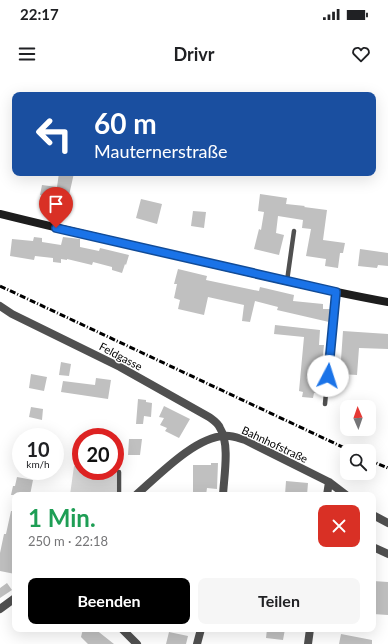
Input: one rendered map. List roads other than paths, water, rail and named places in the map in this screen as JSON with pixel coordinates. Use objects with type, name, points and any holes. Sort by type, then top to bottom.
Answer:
[{"type":"street","points":[[0,214],[287,281],[388,302]]},
{"type":"street","name":"Feldgasse","points":[[0,306],[12,314],[120,366],[209,417],[221,428],[224,436]]},
{"type":"street","points":[[223,492],[226,446],[224,436]]},
{"type":"street","name":"Bahnhofstraße","points":[[139,492],[196,445],[212,438],[224,436],[234,436],[245,440],[329,482],[342,492]]},
{"type":"street","points":[[327,492],[329,482]]},
{"type":"street","points":[[376,517],[388,523]]},
{"type":"street","points":[[376,548],[388,554]]},
{"type":"street","points":[[0,610],[12,600]]},
{"type":"street","points":[[125,632],[137,644]]},
{"type":"street","points":[[197,644],[200,632]]},
{"type":"street","points":[[308,644],[310,632]]},
{"type":"lane","points":[[287,281],[294,232]]},
{"type":"lane","points":[[325,404],[336,292]]},
{"type":"lane","points":[[119,480],[119,492]]},
{"type":"railway","points":[[0,286],[340,446]]},
{"type":"railway","points":[[376,463],[388,468]]}]
